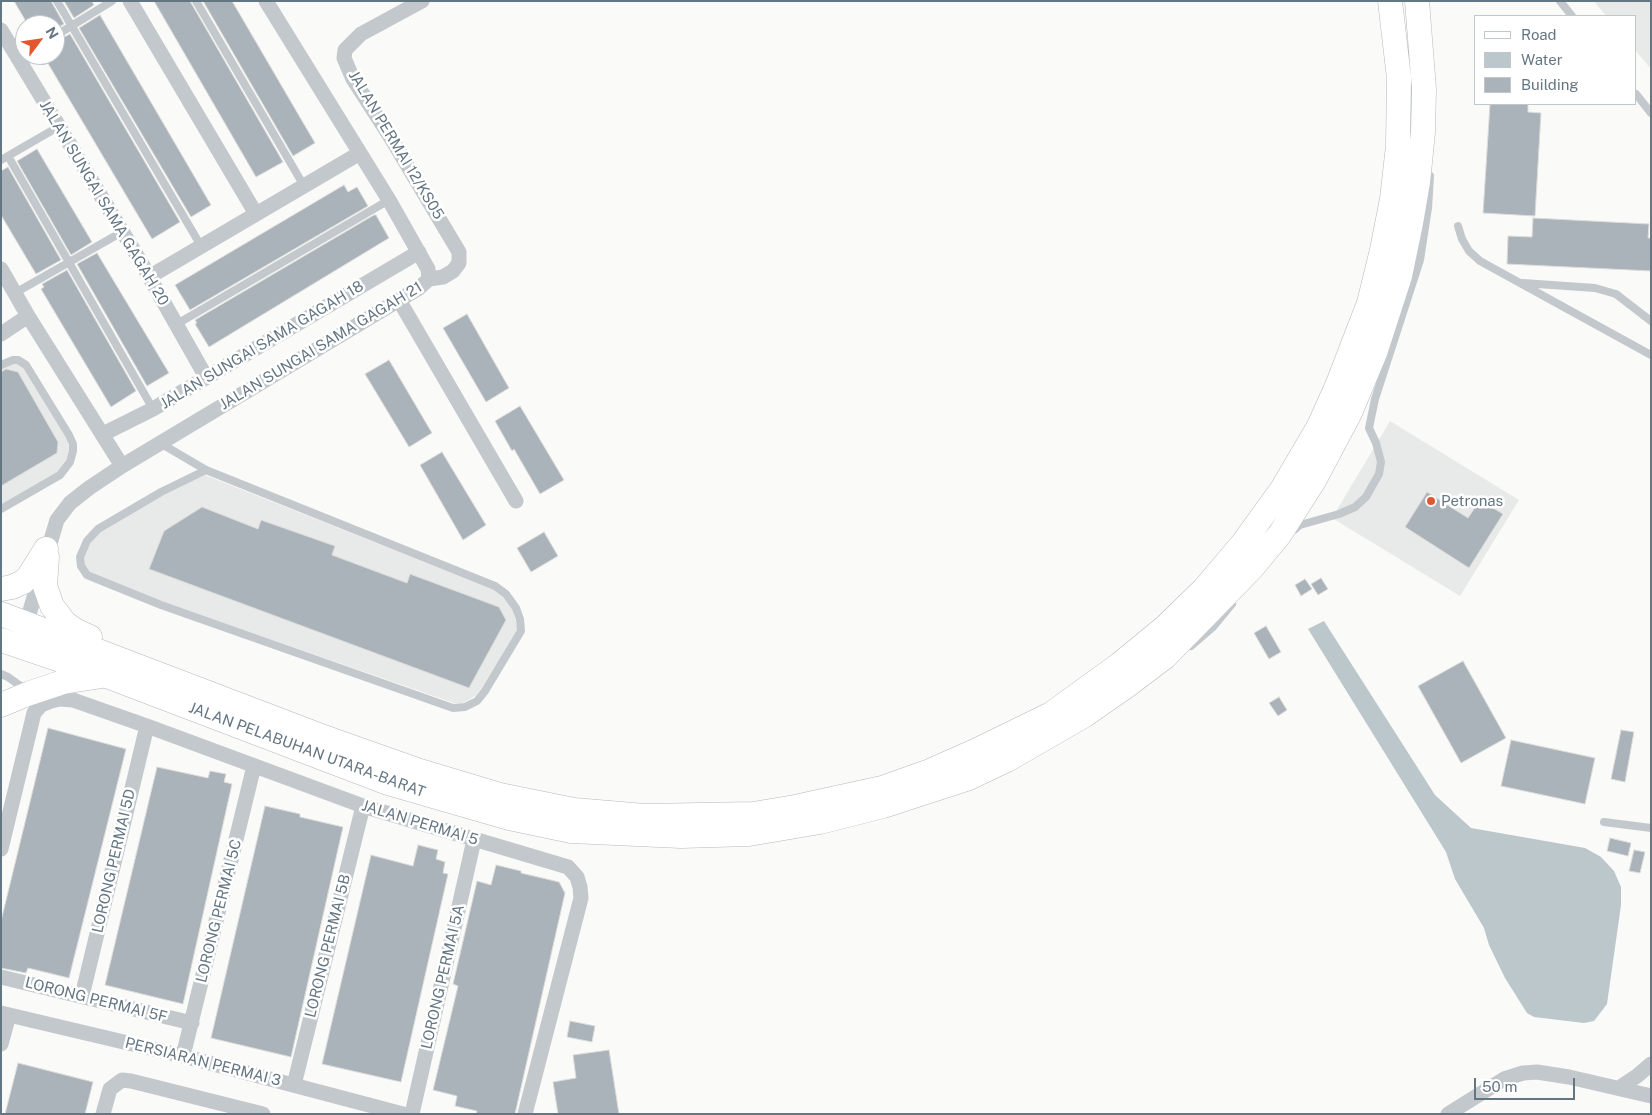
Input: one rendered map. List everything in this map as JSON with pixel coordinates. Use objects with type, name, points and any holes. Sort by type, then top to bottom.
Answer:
[{"type":"main road","name":"JALAN PELABUHAN UTARA-BARAT","points":[[16,637],[171,679],[410,768],[491,792],[574,810],[672,817],[753,814],[882,788],[922,774],[1015,733],[1051,714],[1120,664],[1165,626],[1204,588],[1238,549],[1282,489],[1319,426],[1369,303],[1392,199],[1398,146],[1399,78],[1390,1]]},
{"type":"main road","name":"JALAN PELABUHAN UTARA-BARAT","points":[[1,614],[16,637],[107,676],[388,783],[509,818],[571,832],[681,836],[749,834],[820,822],[883,806],[969,778],[1007,760],[1085,715],[1165,657],[1252,568],[1280,534],[1315,479],[1350,413],[1375,353],[1400,276],[1412,223],[1423,132],[1417,1]]},
{"type":"main road","points":[[48,550],[45,586],[47,596],[57,615],[75,630],[171,679]]},
{"type":"main road","points":[[1,589],[12,587],[22,582],[29,576],[48,550]]},
{"type":"main road","points":[[1,705],[32,703],[63,682],[107,676]]},
{"type":"street","points":[[130,1],[256,214]]},
{"type":"street","name":"JALAN SUNGAI SAMA GAGAH 21","points":[[16,637],[57,520],[70,504],[89,488],[122,466],[420,288],[429,279],[428,269],[389,200],[266,1]]},
{"type":"street","name":"JALAN PERMAI 12/KS05","points":[[422,1],[360,34],[345,50],[344,58],[353,78],[459,252],[459,263],[453,271],[443,277],[429,279]]},
{"type":"street","name":"JALAN SUNGAI SAMA GAGAH 20","points":[[1,30],[15,48]]},
{"type":"street","name":"JALAN SUNGAI SAMA GAGAH 20","points":[[26,65],[58,127],[177,324],[206,377]]},
{"type":"street","points":[[149,277],[360,153]]},
{"type":"street","name":"JALAN SUNGAI SAMA GAGAH 18","points":[[103,434],[153,409],[419,252]]},
{"type":"street","points":[[1,269],[28,316],[122,466]]},
{"type":"street","points":[[399,300],[516,500]]},
{"type":"street","points":[[1,334],[28,316]]},
{"type":"street","name":"JALAN PERMAI 5","points":[[32,703],[42,705],[60,699],[73,700],[363,806],[568,867],[577,877],[581,898],[525,1114]]},
{"type":"street","points":[[1,849],[32,703]]},
{"type":"street","name":"LORONG PERMAI 5D","points":[[82,996],[147,726]]},
{"type":"street","name":"LORONG PERMAI 5C","points":[[183,1056],[254,766]]},
{"type":"street","name":"LORONG PERMAI 5B","points":[[294,1085],[363,806]]},
{"type":"street","name":"LORONG PERMAI 5A","points":[[412,1114],[474,840]]},
{"type":"street","name":"LORONG PERMAI 5F","points":[[1,977],[192,1023]]},
{"type":"street","points":[[1,1044],[5,1014]]},
{"type":"street","name":"PERSIARAN PERMAI 3","points":[[5,1014],[183,1056],[403,1114]]},
{"type":"street","points":[[1619,1088],[1651,1064]]},
{"type":"street","points":[[1448,1114],[1504,1079],[1523,1073],[1537,1072],[1569,1077],[1651,1096]]},
{"type":"street","points":[[103,1114],[110,1088],[122,1080],[131,1081],[218,1108],[263,1114]]},
{"type":"lane","points":[[57,1],[201,246]]},
{"type":"lane","points":[[65,30],[112,1]]},
{"type":"lane","points":[[196,1],[304,186]]},
{"type":"lane","points":[[1560,1],[1571,15]]},
{"type":"lane","points":[[1422,78],[1432,112]]},
{"type":"lane","points":[[1637,95],[1651,113]]},
{"type":"lane","points":[[58,127],[5,158],[153,409]]},
{"type":"lane","points":[[1254,578],[1283,542],[1300,525],[1339,514],[1355,507],[1366,497],[1379,474],[1381,462],[1376,443],[1369,428],[1375,399],[1420,260],[1428,208],[1431,170]]},
{"type":"lane","points":[[177,324],[389,200]]},
{"type":"lane","points":[[1458,226],[1462,239],[1469,251],[1480,261],[1651,355]]},
{"type":"lane","points":[[15,293],[122,232]]},
{"type":"lane","points":[[1519,282],[1595,288],[1616,294],[1651,321]]},
{"type":"lane","points":[[1,365],[13,360],[18,360],[26,365],[69,435],[73,451],[67,467],[60,474],[1,509]]},
{"type":"lane","points":[[160,444],[206,470],[494,586],[506,594],[516,608],[520,619],[520,631],[485,691],[465,707],[453,708],[161,606],[87,575],[81,566],[80,556],[87,541],[98,529],[162,492],[206,470]]},
{"type":"lane","points":[[1185,650],[1213,627],[1237,599]]},
{"type":"lane","points":[[1156,674],[1171,662]]},
{"type":"lane","points":[[1,674],[8,677],[32,703]]},
{"type":"lane","points":[[992,767],[1048,745],[1073,732]]},
{"type":"lane","points":[[1604,822],[1651,828]]},
{"type":"shaded area","points":[[1594,1],[1651,1],[1651,69],[1637,52],[1637,15],[1605,15]]},
{"type":"shaded area","points":[[11,363],[17,363],[22,366],[68,440],[70,454],[65,466],[58,472],[1,505],[1,369]]},
{"type":"shaded area","points":[[1390,421],[1519,500],[1460,596],[1332,518]]},
{"type":"shaded area","points":[[205,475],[492,589],[504,596],[513,609],[518,631],[475,696],[463,703],[454,703],[163,602],[89,573],[84,564],[83,557],[90,544],[100,532],[167,492]]},
{"type":"water","points":[[1324,621],[1435,795],[1471,828],[1585,848],[1601,857],[1614,871],[1621,887],[1621,905],[1607,1004],[1594,1021],[1584,1023],[1534,1017],[1527,1013],[1505,978],[1489,945],[1484,928],[1455,879],[1446,852],[1308,629]]},
{"type":"building","points":[[14,1],[51,1],[59,15],[22,15]]},
{"type":"building","points":[[64,1],[92,1],[94,5],[74,18]]},
{"type":"building","points":[[154,1],[190,1],[283,162],[256,177]]},
{"type":"building","points":[[203,1],[232,1],[315,143],[293,156]]},
{"type":"building","points":[[100,15],[211,205],[191,217],[79,28]]},
{"type":"building","points":[[70,34],[180,222],[152,239],[49,65],[65,65],[65,37]]},
{"type":"building","points":[[1490,105],[1528,105],[1528,112],[1541,113],[1535,216],[1483,213]]},
{"type":"building","points":[[37,149],[92,242],[71,255],[17,161]]},
{"type":"building","points":[[8,167],[61,260],[36,274],[1,215],[1,171]]},
{"type":"building","points":[[344,185],[348,192],[357,187],[368,206],[190,310],[175,285]]},
{"type":"building","points":[[376,215],[389,238],[209,347],[195,324],[197,323],[195,320]]},
{"type":"building","points":[[1533,218],[1649,224],[1648,238],[1651,238],[1651,271],[1507,264],[1508,236],[1532,237]]},
{"type":"building","points":[[97,253],[169,373],[147,386],[77,264]]},
{"type":"building","points":[[67,270],[136,391],[111,407],[41,289],[44,287],[42,284]]},
{"type":"building","points":[[467,314],[509,388],[486,402],[443,328]]},
{"type":"building","points":[[389,360],[432,433],[409,447],[365,374]]},
{"type":"building","points":[[6,369],[18,372],[58,442],[57,453],[1,486],[1,372]]},
{"type":"building","points":[[520,406],[564,480],[540,494],[495,421]]},
{"type":"building","points":[[442,452],[486,525],[463,540],[420,465]]},
{"type":"building","points":[[1427,492],[1468,518],[1480,500],[1503,514],[1469,568],[1405,527]]},
{"type":"building","points":[[202,507],[258,529],[261,520],[335,546],[332,555],[407,583],[410,574],[499,607],[506,620],[469,688],[149,569],[164,531]]},
{"type":"building","points":[[544,532],[558,556],[531,572],[517,548]]},
{"type":"building","points":[[1321,578],[1328,589],[1318,595],[1311,584]]},
{"type":"building","points":[[1305,579],[1312,589],[1301,596],[1295,585]]},
{"type":"building","points":[[1266,626],[1281,652],[1269,659],[1254,633]]},
{"type":"building","points":[[1463,661],[1506,738],[1461,763],[1418,686]]},
{"type":"building","points":[[1279,697],[1287,710],[1278,716],[1269,703]]},
{"type":"building","points":[[48,728],[126,749],[69,978],[28,968],[26,973],[1,968],[1,921]]},
{"type":"building","points":[[1621,730],[1634,732],[1625,782],[1611,779]]},
{"type":"building","points":[[1511,740],[1595,758],[1585,804],[1501,786]]},
{"type":"building","points":[[157,767],[208,778],[210,771],[226,774],[224,782],[232,784],[183,1004],[105,985]]},
{"type":"building","points":[[265,806],[300,814],[300,817],[343,827],[291,1057],[211,1038]]},
{"type":"building","points":[[1610,838],[1631,843],[1628,856],[1607,851]]},
{"type":"building","points":[[418,845],[438,850],[436,859],[445,862],[443,873],[448,874],[401,1082],[322,1064],[371,855],[413,866]]},
{"type":"building","points":[[1634,850],[1645,852],[1640,873],[1629,871]]},
{"type":"building","points":[[496,865],[559,882],[565,893],[515,1114],[476,1114],[477,1111],[455,1106],[457,1096],[433,1090],[458,986],[453,984],[477,881],[491,885]]},
{"type":"building","points":[[570,1021],[595,1026],[592,1042],[567,1037]]},
{"type":"building","points":[[609,1050],[619,1114],[558,1114],[553,1082],[576,1078],[573,1055]]},
{"type":"building","points":[[18,1063],[93,1082],[85,1114],[5,1114]]},
{"type":"place","name":"Petronas","points":[[1431,501]]}]
